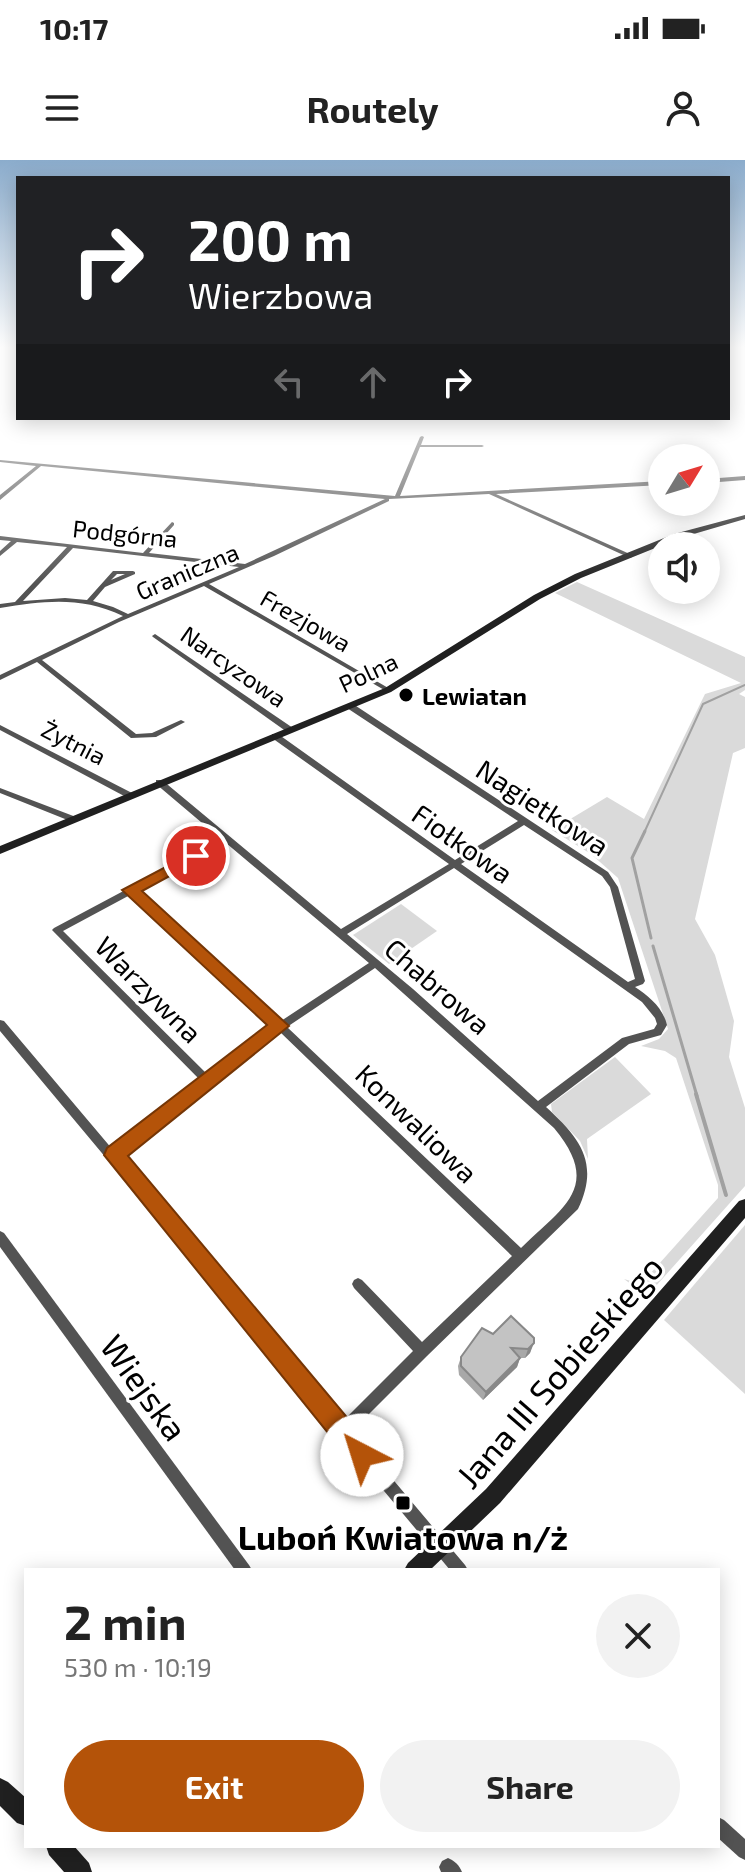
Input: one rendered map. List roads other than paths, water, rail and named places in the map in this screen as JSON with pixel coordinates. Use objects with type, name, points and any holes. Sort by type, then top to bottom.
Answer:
[{"type":"street","points":[[397,498],[422,437]]},
{"type":"street","points":[[419,446],[482,446]]},
{"type":"street","points":[[0,461],[388,498],[648,484]]},
{"type":"street","points":[[0,498],[40,465]]},
{"type":"street","points":[[720,480],[745,478]]},
{"type":"street","points":[[492,494],[630,556]]},
{"type":"street","name":"Graniczna","points":[[0,678],[127,616],[246,566],[388,498]]},
{"type":"street","name":"Polna","points":[[2,847],[388,690],[547,591],[675,536],[745,517]]},
{"type":"street","points":[[146,553],[172,524]]},
{"type":"street","name":"Podgórna","points":[[0,538],[246,566]]},
{"type":"street","points":[[0,554],[15,540]]},
{"type":"street","points":[[17,603],[72,546]]},
{"type":"street","name":"Frezjowa","points":[[204,584],[388,690]]},
{"type":"street","points":[[90,600],[102,586]]},
{"type":"street","points":[[0,606],[63,598],[90,600],[127,616]]},
{"type":"street","name":"Narcyzowa","points":[[155,636],[290,730]]},
{"type":"street","points":[[37,659],[134,736],[145,737],[181,722]]},
{"type":"street","name":"Nagietkowa","points":[[350,706],[610,879],[640,981],[626,986]]},
{"type":"street","name":"Żytnia","points":[[0,727],[129,795]]},
{"type":"street","name":"Fiołkowa","points":[[275,736],[645,999],[660,1017],[662,1025],[657,1032],[626,1041],[538,1107]]},
{"type":"street","name":"Chabrowa","points":[[159,782],[375,963],[538,1107],[577,1149],[583,1179],[574,1205],[343,1431]]},
{"type":"street","points":[[0,790],[73,819]]},
{"type":"street","points":[[341,934],[524,821]]},
{"type":"street","points":[[130,890],[227,839]]},
{"type":"street","name":"Warzywna","points":[[130,890],[57,930],[208,1082]]},
{"type":"street","name":"Konwaliowa","points":[[130,890],[280,1026],[521,1256]]},
{"type":"street","points":[[114,1155],[280,1026],[375,963]]},
{"type":"street","points":[[0,1024],[114,1155],[458,1568]]},
{"type":"street","name":"Jana III Sobieskiego","points":[[417,1568],[510,1478],[745,1206]]},
{"type":"street","name":"Wiejska","points":[[0,1237],[243,1568]]},
{"type":"street","points":[[358,1284],[422,1351]]},
{"type":"street","points":[[0,1790],[24,1812]]},
{"type":"street","points":[[720,1828],[745,1851]]},
{"type":"street","points":[[60,1848],[80,1872]]},
{"type":"waterway","points":[[644,833],[703,704],[745,685]]},
{"type":"waterway","points":[[645,831],[632,858],[651,938]]},
{"type":"waterway","points":[[653,946],[697,1096]]},
{"type":"waterway","points":[[696,1094],[726,1195]]},
{"type":"place","name":"Lewiatan","points":[[406,695]]},
{"type":"place","name":"Luboń Kwiatowa n/ż","points":[[403,1503]]}]
